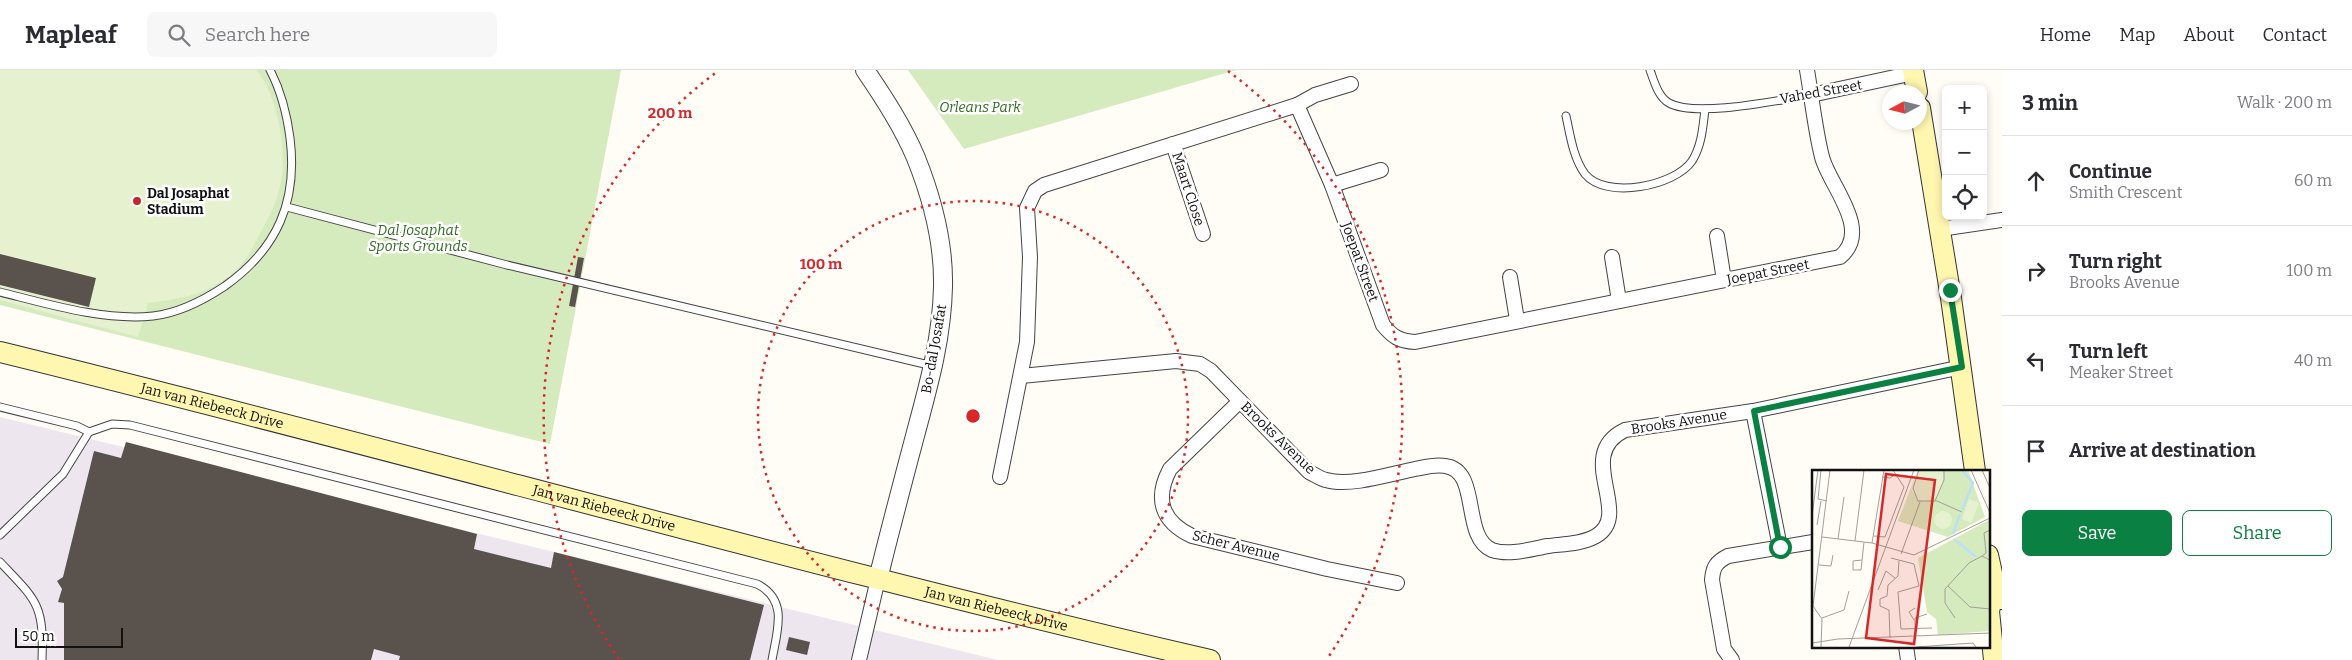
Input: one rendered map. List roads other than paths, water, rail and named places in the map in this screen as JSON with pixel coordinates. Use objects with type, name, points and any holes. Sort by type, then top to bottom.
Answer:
[{"type":"main road","points":[[1924,130],[1962,367],[1976,470]]},
{"type":"main road","name":"Jan van Riebeeck Drive","points":[[0,352],[248,413],[878,578],[1210,660]]},
{"type":"main road","points":[[1990,563],[1998,594],[1990,609]]},
{"type":"main road","points":[[1990,621],[1994,660]]},
{"type":"street","name":"Bo-dal Josafat","points":[[865,70],[893,113],[916,158],[931,201],[940,244],[943,286],[941,323],[934,366],[878,578]]},
{"type":"street","name":"Joepat Street","points":[[1297,104],[1332,186],[1383,324],[1392,336],[1402,341],[1415,342],[1517,320],[1840,257],[1848,250],[1851,239],[1849,218],[1845,202],[1828,174],[1822,158],[1807,70]]},
{"type":"street","name":"Vahed Street","points":[[1811,95],[1915,79]]},
{"type":"street","points":[[1000,477],[1021,376],[1029,312],[1030,257],[1027,208],[1032,195],[1044,184],[1297,104],[1315,95],[1351,84]]},
{"type":"street","name":"Maart Close","points":[[1173,144],[1202,234]]},
{"type":"street","points":[[1332,186],[1380,170]]},
{"type":"street","points":[[1940,229],[2002,220]]},
{"type":"street","points":[[1717,236],[1724,280]]},
{"type":"street","points":[[1612,257],[1619,301]]},
{"type":"street","points":[[1510,277],[1517,320]]},
{"type":"street","name":"Brooks Avenue","points":[[1021,376],[1188,361],[1200,364],[1211,371],[1309,472],[1325,480],[1357,480],[1432,466],[1446,466],[1457,470],[1464,480],[1476,530],[1489,549],[1498,552],[1514,552],[1586,540],[1598,535],[1606,525],[1610,509],[1602,459],[1606,446],[1613,436],[1625,430],[1754,411],[1962,367]]},
{"type":"street","name":"Scher Avenue","points":[[1240,401],[1170,469],[1163,483],[1162,501],[1167,518],[1176,529],[1192,536],[1328,569],[1397,583]]},
{"type":"street","points":[[1754,411],[1780,547]]},
{"type":"street","points":[[1732,660],[1724,649],[1712,580],[1713,569],[1718,561],[1728,556],[1812,542]]},
{"type":"street","points":[[859,660],[878,578]]},
{"type":"lane","points":[[0,292],[126,318],[173,312],[215,293],[240,275],[270,242],[287,207],[292,164],[289,130],[277,83],[270,70]]},
{"type":"lane","name":"Vahed Street","points":[[1650,70],[1658,91],[1667,102],[1686,108],[1705,109],[1811,95]]},
{"type":"lane","points":[[1566,116],[1578,161],[1585,174],[1595,182],[1609,187],[1627,188],[1669,179],[1682,172],[1692,161],[1699,145],[1703,132],[1705,109]]},
{"type":"lane","points":[[287,207],[517,267],[934,366]]},
{"type":"lane","points":[[0,407],[77,426],[89,432]]},
{"type":"lane","points":[[0,535],[63,474],[89,432],[112,424],[130,424],[757,584],[770,590],[778,609],[779,621],[772,660]]},
{"type":"lane","points":[[0,562],[32,595],[38,608],[43,634],[42,660]]},
{"type":"place","name":"Dal Josaphat Stadium","points":[[137,201]]},
{"type":"park label","name":"Orleans Park","points":[[980,107]]},
{"type":"park label","name":"Dal Josaphat Sports Grounds","points":[[418,238]]}]
